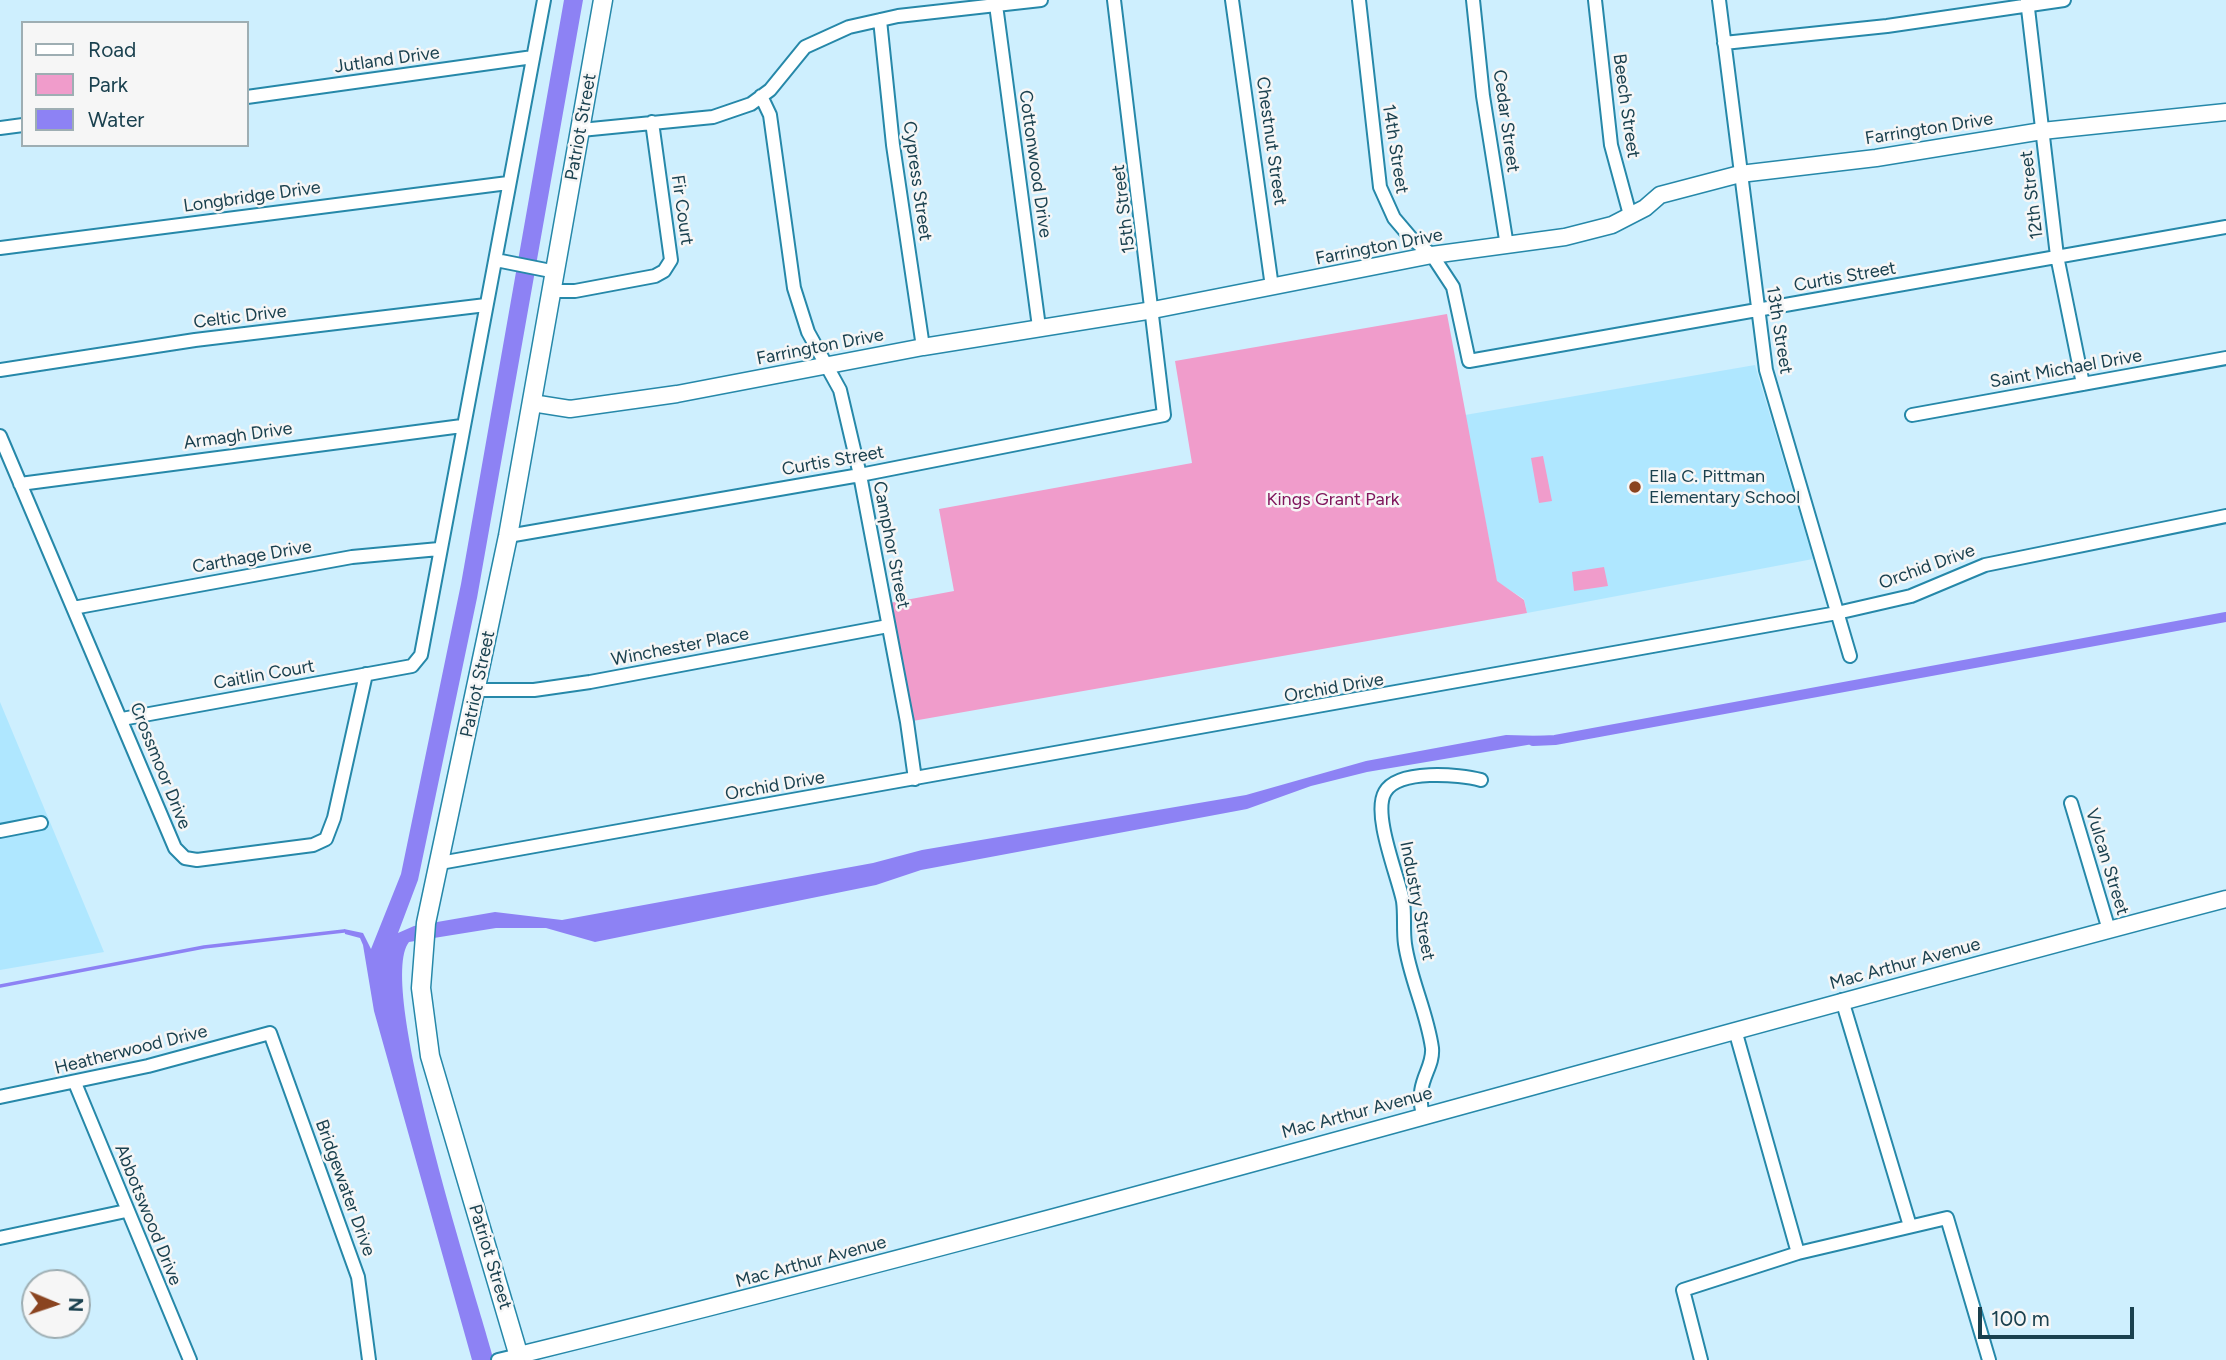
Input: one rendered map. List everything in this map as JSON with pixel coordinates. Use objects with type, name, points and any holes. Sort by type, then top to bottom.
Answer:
[{"type":"main road","name":"Patriot Street","points":[[520,1357],[430,1056],[421,988],[425,932],[508,536],[552,291],[552,271],[603,0]]},
{"type":"street","points":[[439,549],[544,0]]},
{"type":"street","points":[[580,130],[713,117],[751,104],[805,47],[849,27],[880,20],[1041,0]]},
{"type":"street","name":"15th Street","points":[[1114,0],[1164,415]]},
{"type":"street","name":"Chestnut Street","points":[[1232,0],[1272,287]]},
{"type":"street","name":"14th Street","points":[[1359,0],[1380,187],[1394,218],[1411,238],[1432,255],[1453,287],[1469,361]]},
{"type":"street","name":"Cedar Street","points":[[1473,0],[1483,96],[1507,246]]},
{"type":"street","name":"Beech Street","points":[[1595,0],[1611,145],[1630,215]]},
{"type":"street","name":"13th Street","points":[[1719,0],[1766,370],[1850,656]]},
{"type":"street","points":[[1724,43],[1887,26],[2027,2],[2064,0]]},
{"type":"street","name":"12th Street","points":[[2027,2],[2057,256],[2082,384]]},
{"type":"street","name":"Cottonwood Drive","points":[[996,5],[1039,327]]},
{"type":"street","name":"Cypress Street","points":[[880,20],[893,145],[923,347]]},
{"type":"street","name":"Jutland Drive","points":[[248,97],[533,57]]},
{"type":"street","name":"Camphor Street","points":[[761,96],[770,115],[794,288],[808,332],[839,390],[860,475],[907,722],[915,779]]},
{"type":"street","name":"Farrington Drive","points":[[532,403],[555,408],[584,408],[1039,327],[1153,310],[1432,255],[1565,237],[1612,225],[1645,208],[1660,195],[1740,174],[1876,158],[2042,131],[2226,112]]},
{"type":"street","name":"Fir Court","points":[[552,291],[575,290],[655,276],[664,271],[671,260],[652,122]]},
{"type":"street","points":[[0,128],[21,125]]},
{"type":"street","name":"Longbridge Drive","points":[[0,248],[508,183]]},
{"type":"street","name":"Curtis Street","points":[[1469,361],[2226,227]]},
{"type":"street","points":[[496,260],[552,271]]},
{"type":"street","name":"Celtic Drive","points":[[0,370],[195,340],[486,305]]},
{"type":"street","name":"Saint Michael Drive","points":[[1912,415],[2226,358]]},
{"type":"street","name":"Curtis Street","points":[[508,536],[860,475],[1164,415]]},
{"type":"street","name":"Armagh Drive","points":[[20,484],[462,426]]},
{"type":"street","name":"Crossmoor Drive","points":[[0,436],[175,848],[186,858],[216,859],[322,842],[330,832],[366,674]]},
{"type":"street","name":"Orchid Drive","points":[[440,863],[1837,613],[1911,596],[1985,565],[2226,516]]},
{"type":"street","name":"Carthage Drive","points":[[73,608],[352,557],[439,549]]},
{"type":"street","name":"Caitlin Court","points":[[122,719],[412,666],[421,655],[439,549]]},
{"type":"street","name":"Winchester Place","points":[[477,690],[534,690],[590,682],[888,626]]},
{"type":"street","name":"Industry Street","points":[[1423,1115],[1420,1088],[1432,1051],[1405,945],[1403,904],[1383,822],[1383,794],[1390,784],[1403,779],[1442,774],[1481,780]]},
{"type":"street","name":"Vulcan Street","points":[[2071,803],[2109,930]]},
{"type":"street","points":[[0,831],[41,823]]},
{"type":"street","name":"Mac Arthur Avenue","points":[[500,1360],[764,1295],[1842,1000],[2226,899]]},
{"type":"street","points":[[1842,1000],[1910,1226]]},
{"type":"street","points":[[1735,1030],[1798,1253]]},
{"type":"street","name":"Heatherwood Drive","points":[[0,1097],[75,1083],[270,1033]]},
{"type":"street","name":"Bridgewater Drive","points":[[270,1033],[358,1277],[369,1360]]},
{"type":"street","name":"Abbotswood Drive","points":[[75,1083],[190,1360]]},
{"type":"street","points":[[0,1238],[126,1211]]},
{"type":"street","points":[[1701,1360],[1683,1290],[1798,1253],[1947,1218],[1989,1360]]},
{"type":"shaded area","name":"Ella C. Pittman Elementary School","points":[[1755,365],[1813,559],[1527,613],[1524,599],[1497,582],[1465,415]]},
{"type":"shaded area","points":[[0,702],[104,952],[0,970]]},
{"type":"green space","name":"Kings Grant Park","points":[[1447,314],[1497,581],[1524,600],[1527,613],[907,722],[884,604],[954,591],[939,509],[1192,463],[1175,361]]},
{"type":"green space","points":[[1543,456],[1552,501],[1539,503],[1531,458]]},
{"type":"green space","points":[[1604,567],[1608,586],[1574,591],[1572,572]]},
{"type":"water","points":[[564,0],[583,0],[477,598],[418,880],[398,933],[414,926],[495,912],[562,920],[873,863],[922,850],[1246,795],[1366,761],[1506,735],[1545,736],[1545,742],[1367,772],[1311,786],[1247,809],[921,870],[876,885],[595,942],[546,928],[496,928],[409,942],[402,970],[406,1017],[416,1077],[432,1144],[494,1360],[472,1360],[374,1011],[363,945],[360,938],[345,934],[344,929],[363,933],[371,949],[401,874],[461,584]]},
{"type":"waterway","points":[[1533,741],[1555,740],[2226,617]]},
{"type":"waterway","points":[[0,986],[204,947],[344,931]]},
{"type":"place","name":"Ella C. Pittman Elementary School","points":[[1635,487]]}]
